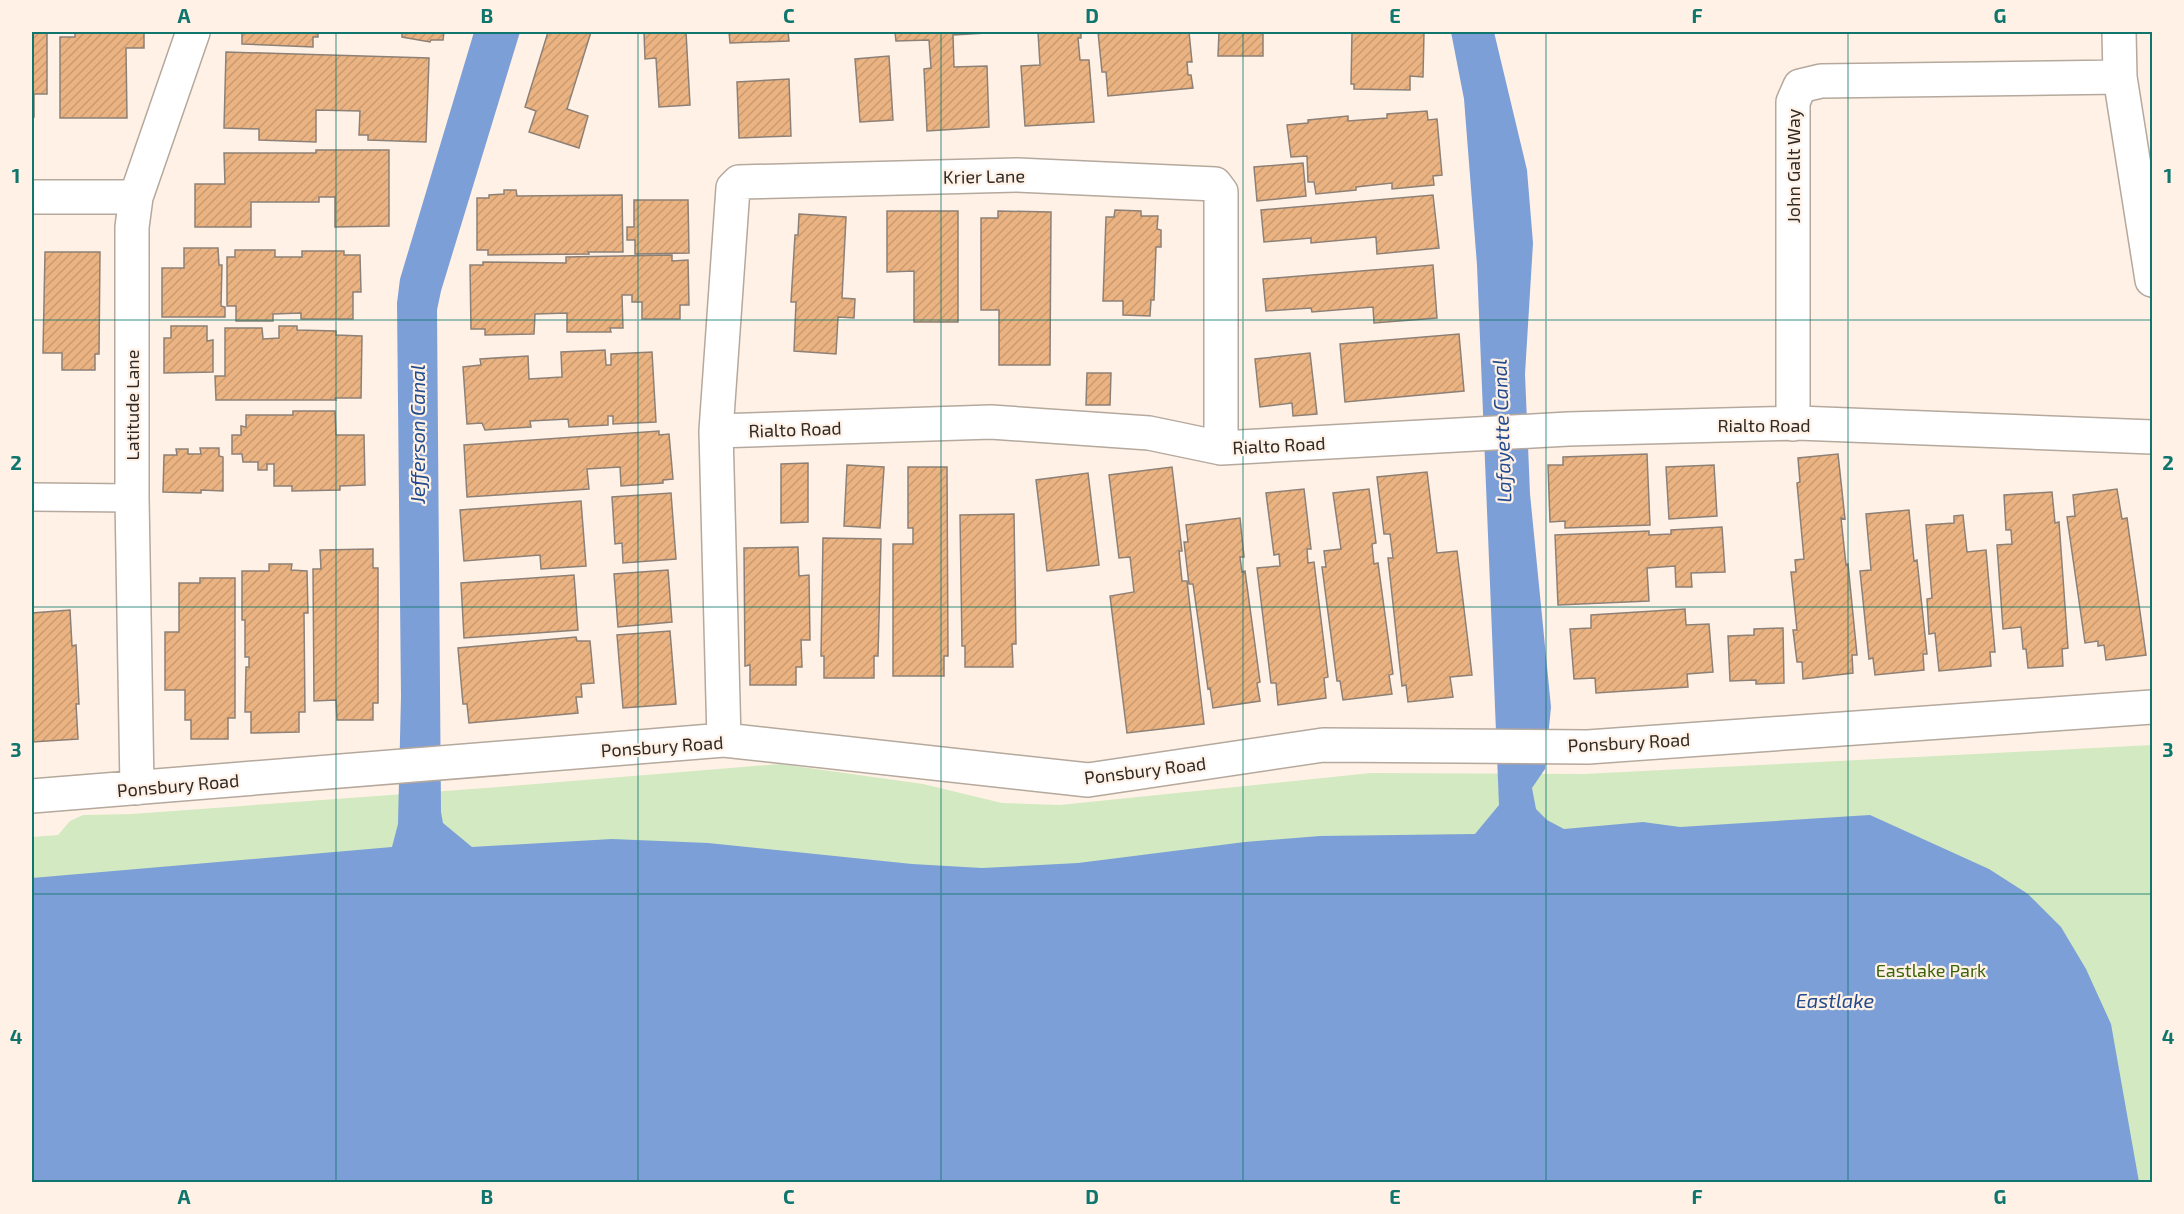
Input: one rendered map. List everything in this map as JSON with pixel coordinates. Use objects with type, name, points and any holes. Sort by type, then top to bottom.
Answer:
[{"type":"street","name":"Latitude Lane","points":[[137,788],[132,498],[132,228],[136,197],[193,32]]},
{"type":"street","points":[[2119,32],[2120,77],[2152,280]]},
{"type":"street","name":"John Galt Way","points":[[1793,424],[1793,102],[1800,86],[1821,81],[2120,77]]},
{"type":"street","name":"Krier Lane","points":[[716,431],[733,188],[739,182],[1017,175],[1215,184],[1221,192],[1221,448]]},
{"type":"street","points":[[32,197],[136,197]]},
{"type":"street","name":"Rialto Road","points":[[716,431],[991,422],[1149,433],[1221,448],[1568,429],[1793,424],[2152,437]]},
{"type":"street","points":[[716,431],[723,740]]},
{"type":"street","name":"Ponsbury Road","points":[[32,796],[723,740],[1088,780],[1323,745],[1580,746],[2152,707]]},
{"type":"lane","points":[[32,497],[132,498]]},
{"type":"green space","name":"Eastlake","points":[[2152,745],[2152,1182],[32,1182],[32,837],[58,835],[70,821],[83,815],[132,814],[780,764],[923,784],[1002,803],[1060,805],[1371,773],[1584,774]]},
{"type":"water","name":"Eastlake","points":[[474,32],[520,32],[437,310],[441,812],[443,823],[472,847],[612,839],[708,843],[912,864],[982,868],[1078,863],[1245,842],[1320,836],[1475,834],[1499,805],[1477,265],[1464,99],[1451,32],[1494,32],[1527,170],[1533,243],[1525,374],[1530,494],[1551,707],[1545,769],[1532,788],[1536,809],[1547,820],[1564,829],[1643,822],[1680,827],[1870,815],[1989,869],[2028,894],[2061,927],[2086,969],[2111,1024],[2139,1182],[32,1182],[32,878],[392,847],[398,824],[401,696],[397,303],[400,279]]},
{"type":"building","points":[[32,32],[47,32],[47,94],[34,94],[34,117],[32,117]]},
{"type":"building","points":[[75,32],[144,32],[144,48],[126,48],[127,118],[60,118],[60,37],[75,37]]},
{"type":"building","points":[[242,32],[318,32],[318,37],[313,37],[313,47],[242,44]]},
{"type":"building","points":[[388,32],[444,32],[443,40],[431,40],[430,42],[402,37],[402,33]]},
{"type":"building","points":[[548,32],[591,32],[567,109],[588,116],[579,148],[529,132],[536,111],[525,107]]},
{"type":"building","points":[[644,32],[686,32],[690,105],[659,107],[656,58],[645,59]]},
{"type":"building","points":[[729,32],[788,32],[789,41],[730,43]]},
{"type":"building","points":[[895,32],[986,32],[953,35],[954,67],[987,66],[989,127],[927,131],[924,69],[931,68],[929,40],[896,41]]},
{"type":"building","points":[[1038,32],[1081,32],[1081,38],[1078,38],[1080,60],[1089,60],[1094,122],[1025,126],[1021,66],[1040,65]]},
{"type":"building","points":[[1098,32],[1189,32],[1192,62],[1187,62],[1188,75],[1191,75],[1193,88],[1108,96],[1106,72],[1102,72]]},
{"type":"building","points":[[1219,32],[1263,32],[1263,56],[1218,56]]},
{"type":"building","points":[[1352,32],[1424,32],[1423,77],[1410,76],[1410,90],[1354,89],[1354,84],[1351,84]]},
{"type":"building","points":[[226,52],[429,58],[426,142],[368,140],[368,135],[359,135],[360,111],[316,110],[316,142],[259,140],[259,129],[224,128]]},
{"type":"building","points":[[889,56],[893,120],[860,122],[855,59]]},
{"type":"building","points":[[789,79],[791,136],[739,138],[737,82]]},
{"type":"building","points":[[1427,111],[1428,120],[1437,119],[1442,175],[1433,176],[1434,185],[1392,189],[1392,183],[1316,194],[1314,182],[1308,182],[1307,156],[1291,157],[1287,125],[1308,123],[1308,120],[1348,116],[1348,121],[1387,118],[1387,114]]},
{"type":"building","points":[[316,150],[389,150],[389,226],[335,227],[335,197],[319,197],[319,202],[251,202],[251,227],[195,227],[195,184],[225,184],[224,153],[316,153]]},
{"type":"building","points":[[1303,163],[1306,196],[1257,201],[1254,167]]},
{"type":"building","points":[[504,190],[516,190],[517,196],[622,195],[623,252],[488,255],[488,250],[477,250],[477,198],[504,194]]},
{"type":"building","points":[[1433,195],[1439,248],[1377,254],[1376,237],[1311,243],[1311,238],[1264,242],[1261,210]]},
{"type":"building","points":[[634,200],[688,200],[689,253],[635,254],[635,240],[627,240],[627,227],[634,227]]},
{"type":"building","points":[[1115,210],[1141,211],[1141,216],[1158,216],[1157,229],[1161,230],[1161,247],[1156,247],[1154,300],[1151,300],[1150,316],[1123,315],[1123,301],[1103,301],[1106,217],[1114,217]]},
{"type":"building","points":[[887,211],[958,211],[958,322],[914,322],[914,271],[887,272]]},
{"type":"building","points":[[998,211],[1051,212],[1050,365],[999,365],[999,310],[981,310],[981,218],[998,218]]},
{"type":"building","points":[[799,214],[846,217],[842,298],[855,299],[854,318],[838,317],[836,354],[794,351],[796,302],[791,302],[795,235],[798,235]]},
{"type":"building","points":[[184,248],[218,248],[219,265],[222,265],[221,306],[225,307],[225,317],[162,317],[162,268],[184,268]]},
{"type":"building","points":[[235,250],[275,250],[275,257],[302,257],[302,251],[344,251],[344,255],[360,255],[361,292],[353,292],[353,319],[301,319],[301,313],[273,314],[273,321],[236,321],[236,306],[227,306],[227,257],[235,257]]},
{"type":"building","points":[[45,252],[100,252],[99,354],[95,354],[95,370],[62,370],[62,353],[43,353]]},
{"type":"building","points":[[672,255],[672,261],[688,260],[689,305],[680,305],[680,319],[642,319],[642,302],[632,302],[632,295],[622,295],[623,328],[610,328],[611,332],[567,332],[567,313],[535,314],[534,334],[485,335],[485,329],[471,329],[470,265],[483,265],[483,262],[566,263],[566,257]]},
{"type":"building","points":[[1433,265],[1437,318],[1374,323],[1373,307],[1312,312],[1311,308],[1266,311],[1263,279]]},
{"type":"building","points":[[171,326],[207,326],[207,341],[213,340],[213,372],[164,373],[164,338],[171,338]]},
{"type":"building","points":[[279,326],[297,326],[297,330],[336,331],[336,335],[362,336],[361,398],[216,400],[215,376],[225,376],[225,328],[262,328],[263,339],[279,338]]},
{"type":"building","points":[[1459,334],[1464,391],[1345,402],[1340,344]]},
{"type":"building","points":[[605,350],[606,365],[611,365],[611,354],[652,352],[656,422],[613,424],[613,416],[608,416],[608,425],[569,427],[568,419],[530,421],[531,427],[485,430],[482,423],[467,424],[463,367],[481,365],[480,359],[528,356],[529,379],[562,377],[561,352]]},
{"type":"building","points":[[1310,353],[1317,414],[1293,416],[1292,403],[1260,407],[1255,359]]},
{"type":"building","points":[[1087,373],[1111,373],[1110,405],[1086,405]]},
{"type":"building","points":[[293,411],[335,411],[336,435],[364,435],[365,485],[340,486],[340,490],[292,491],[292,486],[274,486],[274,464],[267,464],[267,470],[258,470],[258,462],[243,462],[242,454],[232,454],[232,435],[241,435],[241,426],[246,427],[246,415],[293,415]]},
{"type":"building","points":[[659,431],[659,435],[669,434],[673,479],[663,480],[663,483],[621,486],[620,467],[587,469],[589,489],[467,497],[464,445]]},
{"type":"building","points":[[200,448],[219,448],[219,456],[223,457],[223,491],[163,492],[164,455],[177,455],[176,449],[188,449],[188,454],[201,454]]},
{"type":"building","points":[[1647,454],[1650,525],[1565,528],[1565,521],[1550,522],[1548,465],[1563,465],[1563,457]]},
{"type":"building","points":[[1838,454],[1845,519],[1841,518],[1857,655],[1852,655],[1853,673],[1803,679],[1802,662],[1797,662],[1793,630],[1797,630],[1791,572],[1796,572],[1795,560],[1804,559],[1797,483],[1800,482],[1798,458]]},
{"type":"building","points":[[808,463],[808,522],[781,523],[781,464]]},
{"type":"building","points":[[847,465],[884,467],[880,528],[844,526]]},
{"type":"building","points":[[1714,465],[1717,516],[1669,519],[1666,467]]},
{"type":"building","points":[[908,467],[947,467],[948,656],[944,656],[944,676],[893,676],[893,544],[913,544],[913,528],[908,528]]},
{"type":"building","points":[[1172,467],[1182,551],[1179,551],[1182,581],[1187,581],[1204,724],[1127,733],[1110,596],[1134,592],[1130,557],[1119,558],[1109,475]]},
{"type":"building","points":[[1427,472],[1437,553],[1457,551],[1472,675],[1450,677],[1453,697],[1408,702],[1406,685],[1402,686],[1388,558],[1393,558],[1390,534],[1384,534],[1377,477]]},
{"type":"building","points":[[1088,473],[1099,565],[1047,571],[1036,480]]},
{"type":"building","points":[[1304,489],[1311,549],[1307,549],[1308,563],[1314,562],[1328,677],[1324,678],[1326,698],[1278,705],[1276,683],[1271,683],[1257,568],[1280,566],[1279,554],[1274,555],[1266,493]]},
{"type":"building","points":[[1369,489],[1376,543],[1372,544],[1374,564],[1378,563],[1393,674],[1389,675],[1392,694],[1343,700],[1340,681],[1337,681],[1322,567],[1326,567],[1324,551],[1341,549],[1333,493]]},
{"type":"building","points":[[2117,489],[2122,519],[2127,518],[2146,655],[2106,660],[2104,645],[2098,646],[2098,641],[2085,643],[2067,517],[2075,516],[2073,495]]},
{"type":"building","points":[[2052,492],[2055,523],[2059,522],[2068,648],[2062,649],[2063,666],[2028,668],[2021,627],[2003,629],[1997,545],[2012,544],[2011,530],[2006,530],[2004,495]]},
{"type":"building","points":[[671,493],[676,559],[623,563],[622,543],[615,544],[612,497]]},
{"type":"building","points":[[581,501],[586,566],[541,569],[540,555],[464,561],[460,510]]},
{"type":"building","points":[[1909,510],[1927,654],[1923,654],[1924,670],[1875,675],[1873,658],[1869,659],[1860,571],[1871,570],[1866,514]]},
{"type":"building","points":[[1014,514],[1016,644],[1012,644],[1013,667],[965,667],[965,646],[962,646],[960,515]]},
{"type":"building","points":[[1963,515],[1967,552],[1986,550],[1995,652],[1990,652],[1991,666],[1939,671],[1935,633],[1929,634],[1927,599],[1932,598],[1926,525],[1954,523],[1954,516]]},
{"type":"building","points":[[1240,518],[1244,557],[1240,557],[1242,572],[1245,571],[1260,682],[1257,683],[1260,701],[1213,708],[1210,688],[1208,689],[1193,584],[1189,584],[1184,542],[1188,542],[1186,525]]},
{"type":"building","points":[[1722,527],[1725,572],[1691,573],[1692,587],[1676,587],[1675,566],[1647,568],[1649,601],[1558,605],[1555,535],[1649,531],[1649,535],[1671,534],[1671,530]]},
{"type":"building","points":[[823,538],[881,539],[878,656],[874,656],[874,678],[824,678],[824,656],[821,656]]},
{"type":"building","points":[[798,547],[799,576],[809,575],[810,640],[801,640],[802,667],[796,667],[796,685],[750,685],[750,665],[745,666],[744,548]]},
{"type":"building","points":[[373,549],[373,568],[378,568],[378,703],[373,703],[373,720],[337,720],[336,700],[314,701],[313,569],[321,569],[320,550]]},
{"type":"building","points":[[269,564],[292,564],[291,570],[307,571],[308,613],[304,613],[305,712],[299,712],[299,732],[251,733],[251,712],[245,712],[246,667],[249,667],[249,657],[245,657],[242,571],[269,571]]},
{"type":"building","points":[[668,570],[672,622],[618,627],[614,574]]},
{"type":"building","points":[[574,575],[578,630],[464,638],[461,583]]},
{"type":"building","points":[[200,578],[235,578],[235,718],[228,718],[228,739],[191,739],[191,720],[185,720],[185,690],[165,690],[165,632],[179,632],[179,583],[200,583]]},
{"type":"building","points":[[1685,609],[1686,625],[1709,624],[1713,672],[1687,674],[1688,687],[1596,693],[1595,678],[1574,679],[1570,629],[1591,628],[1591,615]]},
{"type":"building","points":[[70,610],[72,646],[76,645],[78,739],[32,742],[32,613]]},
{"type":"building","points":[[1783,628],[1784,683],[1756,684],[1756,680],[1730,681],[1728,636],[1754,635],[1754,629]]},
{"type":"building","points":[[670,631],[676,704],[623,708],[617,635]]},
{"type":"building","points":[[576,637],[577,641],[590,641],[594,683],[581,684],[582,697],[576,697],[578,713],[469,723],[467,704],[463,704],[458,648]]},
{"type":"water label","name":"Lafayette Canal","points":[[1501,431]]},
{"type":"water label","name":"Jefferson Canal","points":[[417,434]]},
{"type":"park label","name":"Eastlake Park","points":[[1931,970]]}]
